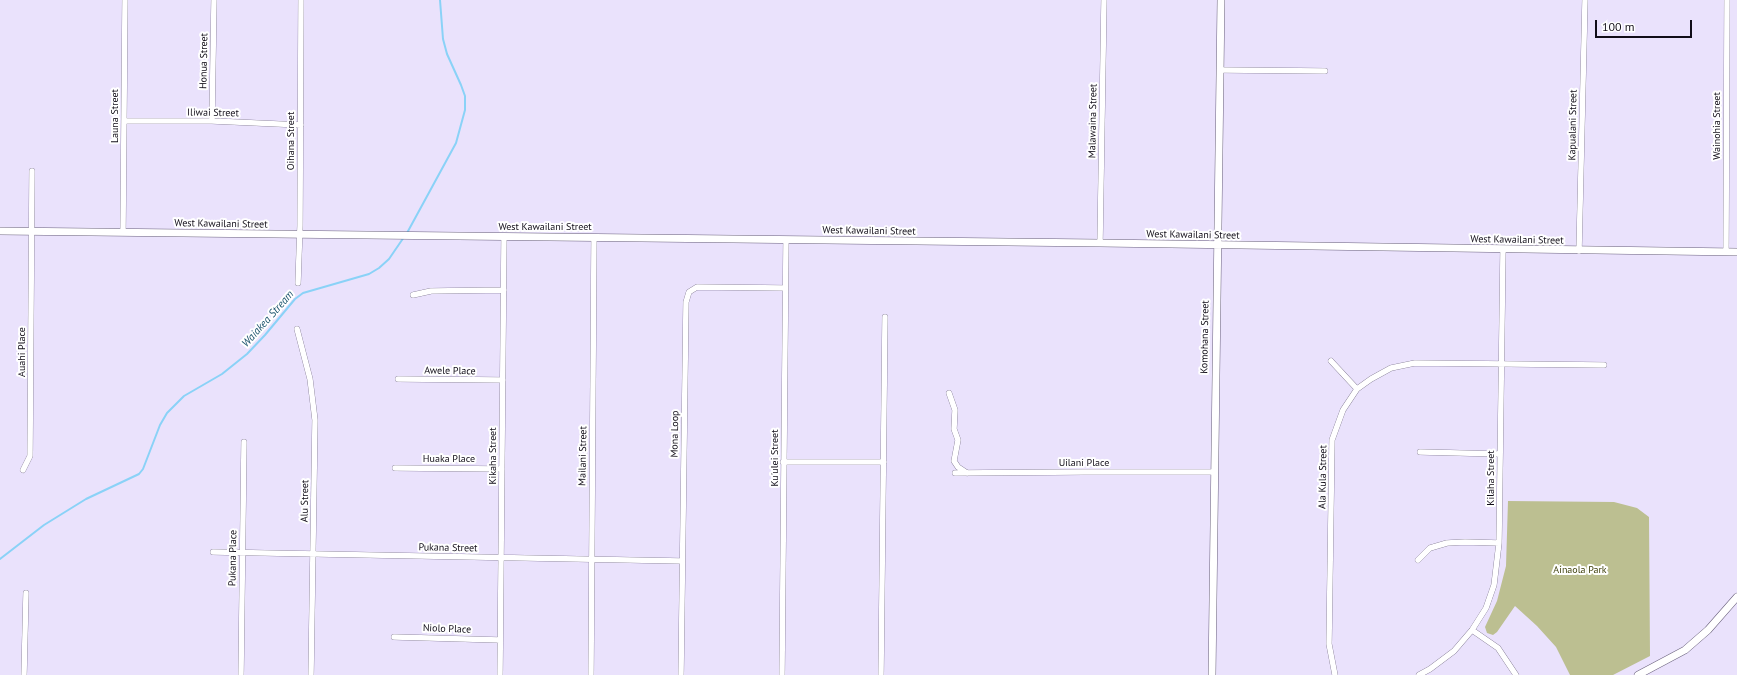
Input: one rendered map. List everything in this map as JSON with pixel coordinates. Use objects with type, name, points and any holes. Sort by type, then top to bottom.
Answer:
[{"type":"street","name":"Launa Street","points":[[123,232],[125,0]]},
{"type":"street","name":"Honua Street","points":[[212,121],[214,0]]},
{"type":"street","name":"Oihana Street","points":[[298,283],[300,234],[301,0]]},
{"type":"street","name":"Malawaina Street","points":[[1100,243],[1104,0]]},
{"type":"street","name":"Komohana Street","points":[[1212,675],[1221,0]]},
{"type":"street","name":"Kapualani Street","points":[[1579,250],[1585,0]]},
{"type":"street","name":"Wainohia Street","points":[[1726,252],[1727,0]]},
{"type":"street","points":[[1220,70],[1325,71]]},
{"type":"street","name":"Iliwai Street","points":[[124,121],[212,121],[301,125]]},
{"type":"street","name":"Auahi Place","points":[[23,470],[30,456],[32,171]]},
{"type":"street","name":"West Kawailani Street","points":[[0,231],[1100,243],[1217,246],[1737,252]]},
{"type":"street","name":"Kikaha Street","points":[[500,675],[504,237]]},
{"type":"street","name":"Mailani Street","points":[[591,675],[594,238]]},
{"type":"street","name":"Ku'ulei Street","points":[[782,675],[786,240]]},
{"type":"street","name":"Kilaha Street","points":[[1419,675],[1430,669],[1454,651],[1472,630],[1486,608],[1494,584],[1499,543],[1502,250]]},
{"type":"street","name":"Mona Loop","points":[[681,675],[686,302],[689,292],[697,287],[785,288]]},
{"type":"street","points":[[413,295],[431,291],[504,290]]},
{"type":"street","points":[[881,675],[885,317]]},
{"type":"street","name":"Alu Street","points":[[297,329],[310,379],[315,406],[311,675]]},
{"type":"street","points":[[1332,361],[1357,389]]},
{"type":"street","name":"Ala Kula Street","points":[[1335,675],[1329,644],[1332,440],[1343,410],[1357,389],[1391,368],[1415,363],[1604,365]]},
{"type":"street","name":"Awele Place","points":[[398,379],[503,380]]},
{"type":"street","points":[[949,393],[955,410],[954,429],[958,440],[954,461],[958,467],[967,473]]},
{"type":"street","name":"Pukana Place","points":[[241,675],[244,442]]},
{"type":"street","points":[[1420,452],[1500,454]]},
{"type":"street","points":[[784,462],[884,462]]},
{"type":"street","name":"Huaka Place","points":[[395,468],[502,469]]},
{"type":"street","name":"Uilani Place","points":[[955,473],[1214,472]]},
{"type":"street","points":[[1418,560],[1430,548],[1447,543],[1499,543]]},
{"type":"street","name":"Pukana Street","points":[[213,552],[682,561]]},
{"type":"street","points":[[24,675],[26,593]]},
{"type":"street","points":[[1638,675],[1685,650],[1708,630],[1737,597]]},
{"type":"street","points":[[1472,630],[1498,648],[1516,675]]},
{"type":"street","name":"Niolo Place","points":[[394,637],[500,640]]},
{"type":"green space","name":"Ainaola Park","points":[[1508,501],[1614,502],[1637,508],[1649,517],[1650,656],[1613,675],[1570,675],[1556,647],[1537,626],[1515,606],[1497,632],[1493,635],[1487,633],[1485,627],[1497,601],[1506,566]]},
{"type":"waterway","name":"Waiakea Stream","points":[[407,233],[456,143],[465,110],[465,96],[447,54],[443,39],[440,0]]},
{"type":"waterway","name":"Waiakea Stream","points":[[0,559],[44,525],[86,499],[139,474],[143,469],[160,425],[167,413],[184,396],[222,374],[247,354],[295,299],[303,293],[369,274],[389,259],[404,237]]}]
